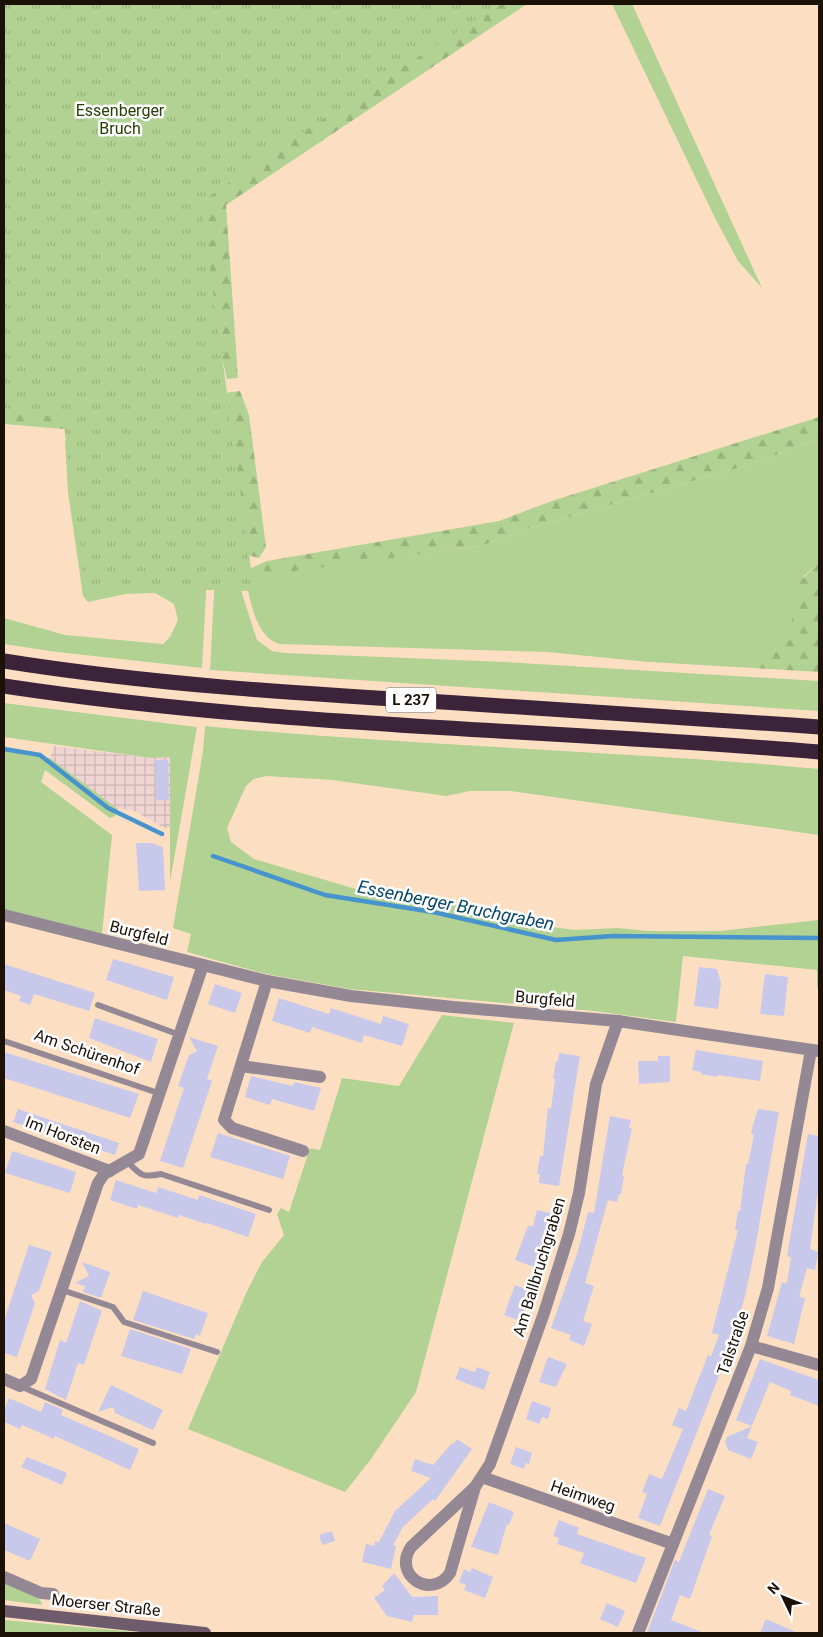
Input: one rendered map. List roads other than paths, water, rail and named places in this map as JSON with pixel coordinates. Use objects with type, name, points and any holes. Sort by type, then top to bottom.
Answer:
[{"type":"highway","name":"L 237","points":[[4,661],[126,678],[223,688],[819,727]]},
{"type":"highway","name":"L 237","points":[[4,686],[138,704],[324,721],[671,740],[819,752]]},
{"type":"street","name":"Burgfeld","points":[[4,915],[267,981],[360,997],[618,1021],[815,1051]]},
{"type":"street","points":[[4,1379],[20,1386],[31,1379],[98,1183],[110,1171],[139,1154],[203,965]]},
{"type":"street","points":[[267,981],[224,1120],[232,1128],[303,1151]]},
{"type":"street","name":"Am Ballbruchgraben","points":[[479,1482],[408,1551],[405,1560],[406,1568],[410,1576],[418,1583],[427,1586],[436,1584],[444,1580],[450,1573],[479,1482],[490,1464],[544,1313],[569,1234],[579,1194],[596,1084],[618,1021]]},
{"type":"street","name":"Talstraße","points":[[638,1633],[750,1346],[768,1288],[815,1051]]},
{"type":"street","points":[[241,1066],[320,1077]]},
{"type":"street","name":"Im Horsten","points":[[4,1131],[110,1171]]},
{"type":"street","points":[[750,1346],[819,1365]]},
{"type":"street","name":"Heimweg","points":[[479,1482],[673,1544]]},
{"type":"street","points":[[4,1577],[41,1593],[53,1594]]},
{"type":"street","name":"Moerser Straße","points":[[4,1611],[206,1633]]},
{"type":"lane","points":[[98,1006],[180,1035]]},
{"type":"lane","name":"Am Schürenhof","points":[[4,1041],[160,1094]]},
{"type":"lane","points":[[127,1161],[139,1174],[147,1177],[161,1174],[269,1210]]},
{"type":"lane","points":[[62,1290],[113,1308],[124,1322],[217,1352]]},
{"type":"lane","points":[[20,1386],[153,1443]]},
{"type":"waterway","name":"Essenberger Bruchgraben","points":[[4,749],[40,755],[108,808],[162,834]]},
{"type":"waterway","name":"Essenberger Bruchgraben","points":[[213,856],[325,895],[433,912],[556,940],[613,936],[819,938]]},
{"type":"park label","name":"Essenberger Bruch","points":[[120,119]]}]
